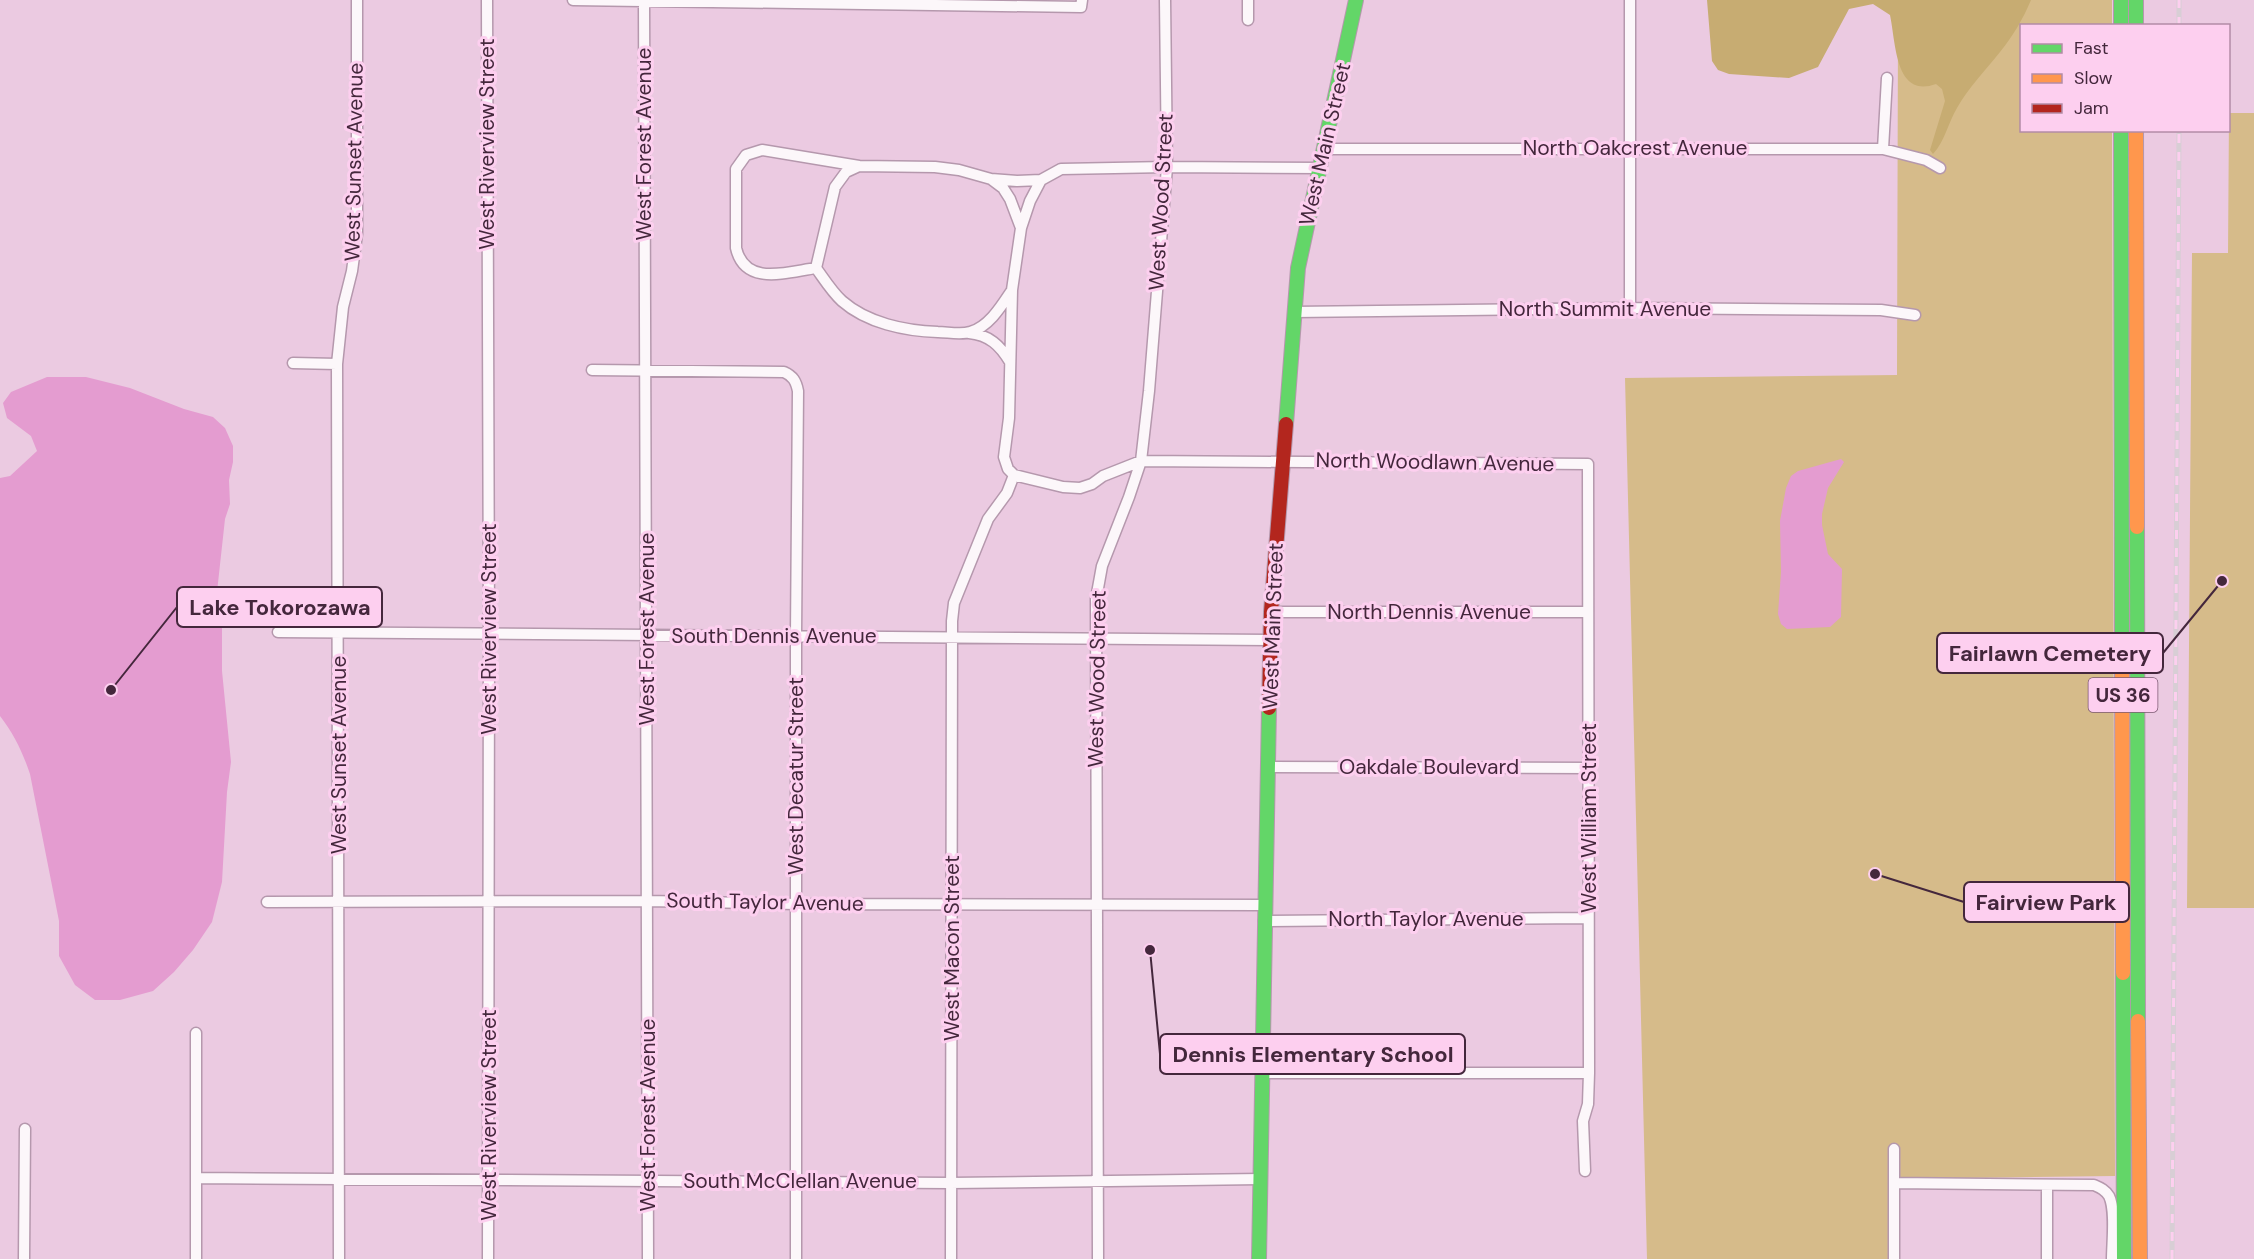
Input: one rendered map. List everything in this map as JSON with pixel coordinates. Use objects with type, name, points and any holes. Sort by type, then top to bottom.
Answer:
[{"type":"main road","name":"West Main Street","points":[[1259,1259],[1271,612],[1294,312],[1298,268],[1356,0]]},
{"type":"main road","points":[[2121,0],[2121,24]]},
{"type":"main road","points":[[2136,0],[2136,24]]},
{"type":"main road","name":"US 36","points":[[2121,132],[2124,1259]]},
{"type":"main road","name":"US 36","points":[[2136,132],[2140,1259]]},
{"type":"street","name":"West Sunset Avenue","points":[[339,1259],[337,364],[343,307],[352,271],[357,234],[357,0]]},
{"type":"street","name":"West Riverview Street","points":[[487,0],[490,901],[488,1259]]},
{"type":"street","points":[[573,0],[1082,4]]},
{"type":"street","name":"West Wood Street","points":[[1098,1259],[1096,638],[1098,582],[1102,566],[1130,497],[1141,460],[1149,391],[1167,167],[1165,0]]},
{"type":"street","points":[[1248,0],[1248,20]]},
{"type":"street","points":[[1630,0],[1630,308]]},
{"type":"street","name":"West Forest Avenue","points":[[644,1],[648,1259]]},
{"type":"street","points":[[1883,148],[1887,78]]},
{"type":"street","name":"North Oakcrest Avenue","points":[[1325,149],[1883,148],[1926,160],[1940,168]]},
{"type":"street","points":[[816,268],[756,274],[745,268],[738,258],[736,169],[746,155],[762,150],[859,166],[935,167],[1017,182],[1041,180],[1061,169],[1321,168]]},
{"type":"street","points":[[816,268],[835,187],[846,172],[859,166]]},
{"type":"street","points":[[991,179],[1003,188],[1010,199],[1021,228]]},
{"type":"street","points":[[1041,180],[1029,201],[1021,228],[1012,290],[1009,418],[1004,457],[1008,469],[1014,475],[1063,487],[1080,488],[1141,460]]},
{"type":"street","points":[[816,268],[841,300],[862,315],[886,323],[925,331],[980,334],[993,340],[1010,362]]},
{"type":"street","points":[[969,333],[988,320],[1002,306],[1012,290]]},
{"type":"street","name":"North Summit Avenue","points":[[1294,312],[1630,308],[1881,310],[1915,315]]},
{"type":"street","points":[[293,363],[337,364]]},
{"type":"street","points":[[592,370],[644,371]]},
{"type":"street","name":"West Decatur Street","points":[[644,371],[784,372],[791,375],[798,391],[796,1259]]},
{"type":"street","name":"North Woodlawn Avenue","points":[[1141,460],[1588,464]]},
{"type":"street","name":"West William Street","points":[[1585,1171],[1583,1121],[1588,1104],[1589,1073],[1588,464]]},
{"type":"street","name":"West Macon Street","points":[[951,1259],[952,637],[954,603],[988,519],[1007,493],[1014,475]]},
{"type":"street","name":"North Dennis Avenue","points":[[1271,612],[1587,612]]},
{"type":"street","name":"South Dennis Avenue","points":[[278,632],[1270,640]]},
{"type":"street","name":"Oakdale Boulevard","points":[[1268,767],[1589,768]]},
{"type":"street","name":"South Taylor Avenue","points":[[267,902],[648,901],[796,904],[1264,905]]},
{"type":"street","name":"North Taylor Avenue","points":[[1264,921],[1588,918]]},
{"type":"street","points":[[196,1032],[196,1259]]},
{"type":"street","points":[[1261,1073],[1589,1073]]},
{"type":"street","points":[[24,1259],[25,1129]]},
{"type":"street","points":[[1894,1149],[1894,1259]]},
{"type":"street","name":"South McClellan Avenue","points":[[196,1178],[796,1180],[950,1183],[1261,1179]]},
{"type":"street","points":[[1894,1183],[2094,1185],[2104,1189],[2110,1198],[2112,1259]]},
{"type":"street","points":[[2047,1185],[2047,1259]]},
{"type":"shaded area","points":[[1707,0],[2031,0],[2009,40],[1962,100],[1941,143],[1933,154],[1930,150],[1945,101],[1942,89],[1936,84],[1922,86],[1912,83],[1905,76],[1896,53],[1890,15],[1873,4],[1849,9],[1818,67],[1789,78],[1729,74],[1718,70],[1712,61]]},
{"type":"shaded area","points":[[1878,0],[2112,0],[2112,24],[2020,24],[2020,132],[2112,132],[2115,1176],[1889,1179],[1888,1259],[1647,1259],[1625,378],[1897,375],[1898,18]]},
{"type":"shaded area","points":[[2230,113],[2254,113],[2254,908],[2187,908],[2192,253],[2228,253]]},
{"type":"shaded area","points":[[47,377],[86,377],[130,388],[184,409],[213,417],[225,428],[233,446],[233,462],[229,480],[230,504],[225,519],[216,601],[222,626],[222,671],[231,762],[222,882],[212,922],[193,950],[174,972],[153,991],[120,1000],[95,1000],[75,985],[59,956],[59,921],[30,774],[18,744],[0,716],[0,478],[10,476],[37,451],[31,436],[7,418],[3,403],[11,392]]},
{"type":"shaded area","points":[[1841,459],[1844,462],[1828,488],[1822,525],[1828,554],[1842,569],[1841,617],[1830,627],[1787,629],[1781,624],[1778,614],[1781,572],[1780,521],[1786,488],[1791,476],[1798,471]]},
{"type":"railway","points":[[2179,0],[2179,24]]},
{"type":"railway","points":[[2172,1259],[2179,132]]},
{"type":"traffic: fast","points":[[1286,424],[1298,268],[1356,0]]},
{"type":"traffic: fast","points":[[2121,0],[2121,24]]},
{"type":"traffic: fast","points":[[2136,0],[2136,24]]},
{"type":"traffic: fast","points":[[2121,132],[2122,665]]},
{"type":"traffic: fast","points":[[2137,527],[2138,1021]]},
{"type":"traffic: fast","points":[[1259,1259],[1269,708]]},
{"type":"traffic: fast","points":[[2123,973],[2124,1259]]},
{"type":"traffic: slow","points":[[2136,132],[2137,527]]},
{"type":"traffic: slow","points":[[2122,665],[2123,973]]},
{"type":"traffic: slow","points":[[2138,1021],[2140,1259]]},
{"type":"traffic: jam","points":[[1269,708],[1271,612],[1286,424]]},
{"type":"place","name":"Fairlawn Cemetery","points":[[2222,581]]},
{"type":"place","name":"Lake Tokorozawa","points":[[111,690]]},
{"type":"place","name":"Fairview Park","points":[[1875,874]]},
{"type":"place","name":"Dennis Elementary School","points":[[1150,950]]}]
